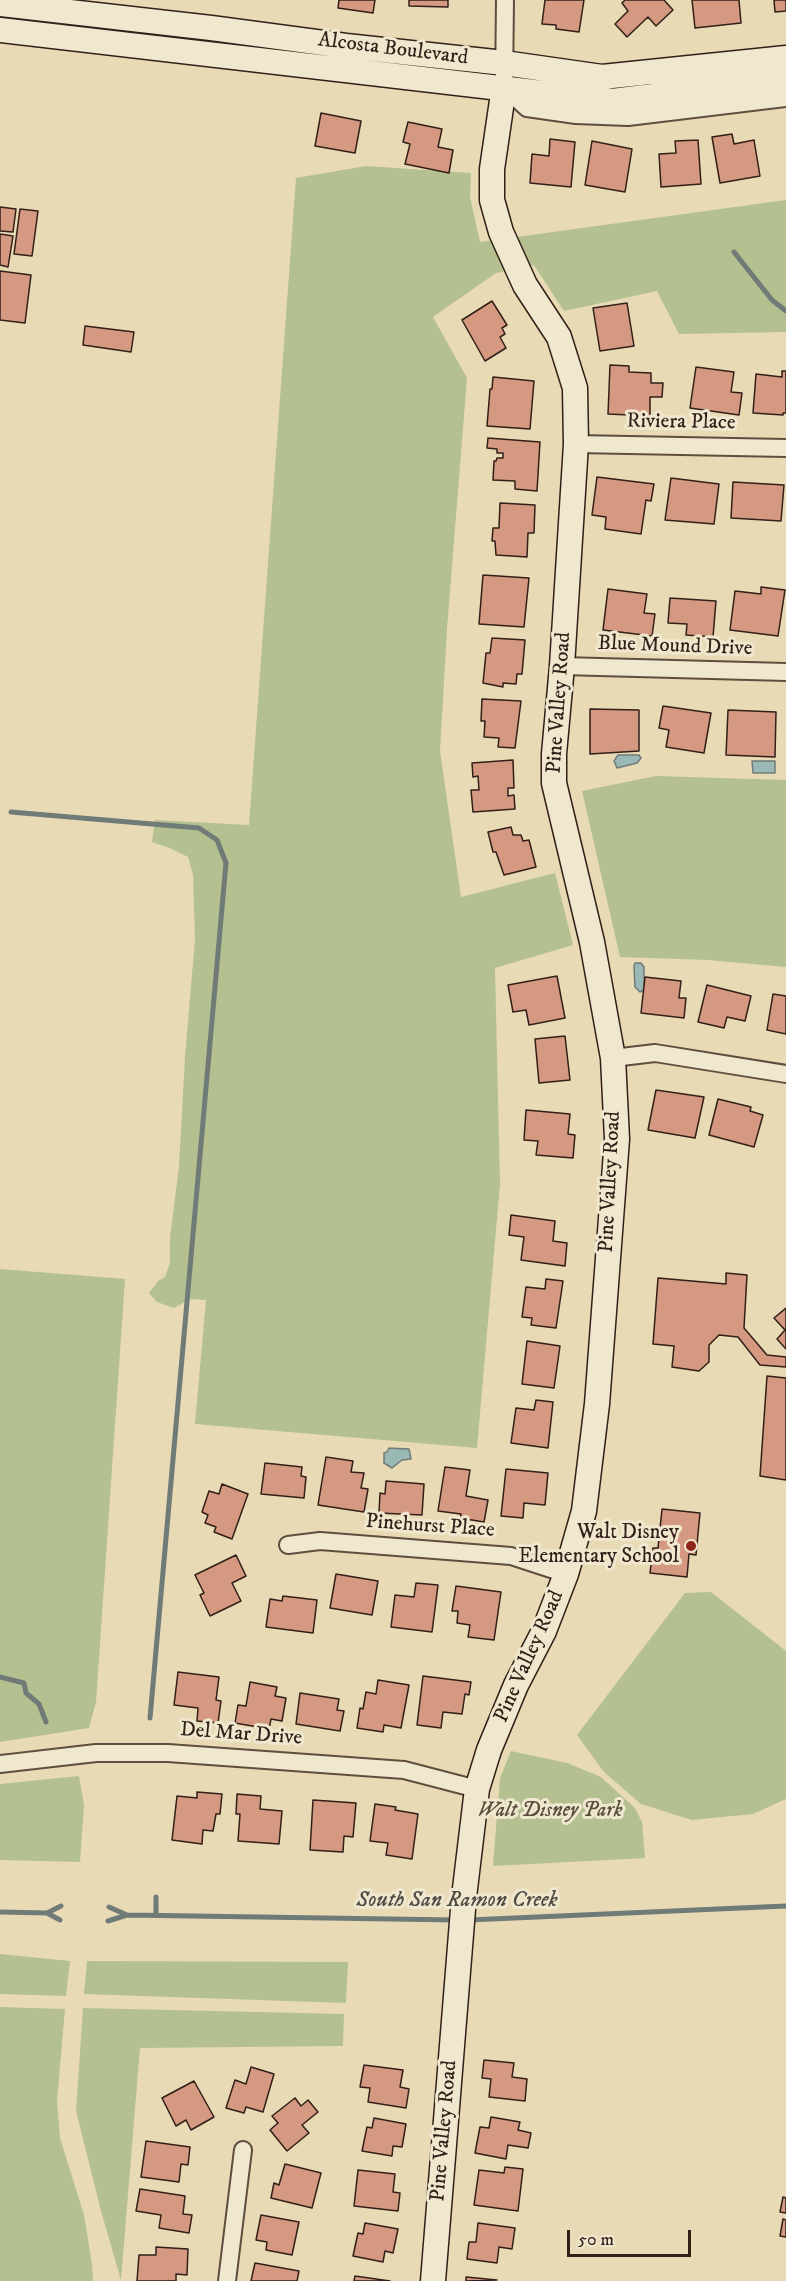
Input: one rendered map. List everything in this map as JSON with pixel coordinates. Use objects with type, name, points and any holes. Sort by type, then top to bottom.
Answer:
[{"type":"street","points":[[505,0],[504,87],[527,108],[576,115],[628,117],[786,98]]},
{"type":"street","name":"Alcosta Boulevard","points":[[0,4],[504,63],[602,77],[786,58]]},
{"type":"street","name":"Alcosta Boulevard","points":[[0,30],[612,101],[786,80]]},
{"type":"street","name":"Pine Valley Road","points":[[433,2281],[464,1897],[477,1789],[489,1750],[516,1685],[544,1631],[566,1574],[584,1511],[597,1404],[618,1139],[613,1058],[592,942],[555,783],[554,754],[576,444],[575,388],[559,337],[525,285],[501,232],[492,200],[492,169],[504,87]]},
{"type":"street","name":"Riviera Place","points":[[576,444],[786,448]]},
{"type":"street","name":"Blue Mound Drive","points":[[562,666],[786,672]]},
{"type":"street","points":[[613,1058],[655,1053],[786,1074]]},
{"type":"street","name":"Pinehurst Place","points":[[288,1545],[320,1541],[511,1556],[566,1574]]},
{"type":"street","name":"Del Mar Drive","points":[[0,1764],[96,1753],[168,1753],[404,1770],[477,1789]]},
{"type":"street","points":[[227,2281],[243,2150]]},
{"type":"green space","points":[[366,166],[471,173],[470,197],[480,242],[786,200],[786,332],[679,334],[657,291],[564,311],[534,265],[496,273],[433,317],[467,378],[447,629],[440,751],[461,897],[555,873],[573,945],[495,968],[500,1184],[477,1448],[195,1424],[206,1300],[190,1299],[174,1308],[157,1302],[149,1293],[158,1281],[165,1277],[170,1263],[170,1237],[179,1167],[195,939],[193,875],[188,857],[152,842],[155,820],[249,825],[296,178]]},
{"type":"green space","points":[[656,776],[786,780],[786,967],[708,960],[620,957],[582,791]]},
{"type":"green space","points":[[0,1269],[125,1279],[96,1702],[89,1728],[0,1742]]},
{"type":"green space","points":[[711,1592],[786,1651],[786,1799],[753,1814],[692,1820],[641,1804],[604,1772],[577,1735],[685,1593]]},
{"type":"green space","name":"Walt Disney Park","points":[[511,1751],[567,1763],[601,1777],[635,1808],[642,1822],[645,1858],[493,1866],[500,1778]]},
{"type":"green space","points":[[79,1776],[84,1805],[80,1862],[0,1860],[0,1784]]},
{"type":"green space","points":[[0,1954],[70,1961],[66,1996],[0,1994]]},
{"type":"green space","points":[[87,1961],[348,1962],[346,2003],[84,1994]]},
{"type":"green space","points":[[0,2007],[65,2009],[57,2101],[60,2138],[84,2215],[93,2281],[0,2281]]},
{"type":"green space","points":[[83,2008],[344,2014],[343,2046],[140,2048],[121,2280],[76,2111]]},
{"type":"water","points":[[618,755],[639,755],[641,758],[637,763],[617,768],[614,761]]},
{"type":"water","points":[[752,761],[775,761],[775,773],[753,773]]},
{"type":"water","points":[[635,963],[641,963],[644,967],[644,990],[640,992],[635,987]]},
{"type":"water","points":[[389,1448],[409,1449],[411,1459],[402,1460],[392,1468],[384,1463],[384,1453]]},
{"type":"building","points":[[339,0],[375,0],[373,13],[338,8]]},
{"type":"building","points":[[409,0],[448,0],[448,7],[409,6]]},
{"type":"building","points":[[545,0],[584,0],[579,32],[556,29],[556,25],[542,24]]},
{"type":"building","points":[[625,0],[664,0],[673,10],[656,26],[648,17],[627,37],[615,24],[628,11],[622,3]]},
{"type":"building","points":[[692,0],[739,0],[741,23],[695,28]]},
{"type":"building","points":[[774,0],[786,0],[786,11],[775,12]]},
{"type":"building","points":[[321,113],[361,121],[355,153],[315,146]]},
{"type":"building","points":[[408,122],[442,129],[438,147],[453,150],[449,173],[405,164],[410,144],[403,142]]},
{"type":"building","points":[[732,134],[734,144],[754,140],[760,176],[720,183],[712,137]]},
{"type":"building","points":[[550,139],[575,142],[571,187],[530,183],[532,154],[549,156]]},
{"type":"building","points":[[698,140],[701,184],[661,187],[659,154],[676,153],[675,141]]},
{"type":"building","points":[[592,141],[632,149],[625,192],[585,185]]},
{"type":"building","points":[[0,207],[16,209],[13,232],[0,231]]},
{"type":"building","points":[[20,209],[38,211],[32,256],[14,254]]},
{"type":"building","points":[[0,234],[13,236],[8,267],[0,265]]},
{"type":"building","points":[[0,271],[31,275],[25,323],[0,320]]},
{"type":"building","points":[[492,301],[507,325],[502,328],[505,334],[500,337],[506,348],[485,361],[462,320]]},
{"type":"building","points":[[627,303],[634,346],[600,351],[593,308]]},
{"type":"building","points":[[85,326],[134,332],[131,352],[83,345]]},
{"type":"building","points":[[610,365],[629,366],[629,372],[651,373],[651,383],[663,383],[662,397],[650,397],[650,416],[608,414]]},
{"type":"building","points":[[696,367],[734,372],[731,392],[742,393],[739,415],[690,408]]},
{"type":"building","points":[[782,371],[786,371],[786,413],[783,415],[753,413],[756,374],[782,377]]},
{"type":"building","points":[[493,377],[534,381],[530,429],[487,426]]},
{"type":"building","points":[[488,438],[540,442],[537,491],[515,489],[515,481],[493,480],[494,461],[497,458],[503,458],[503,453],[497,453],[497,449],[487,448]]},
{"type":"building","points":[[597,477],[654,484],[651,501],[646,500],[641,534],[605,529],[606,517],[592,515]]},
{"type":"building","points":[[671,478],[719,484],[714,524],[665,520]]},
{"type":"building","points":[[733,482],[784,485],[781,521],[731,518]]},
{"type":"building","points":[[500,503],[535,505],[534,533],[528,533],[527,557],[496,555],[495,541],[492,541],[493,528],[499,528]]},
{"type":"building","points":[[483,575],[529,578],[524,627],[479,624]]},
{"type":"building","points":[[761,587],[785,590],[778,636],[730,630],[735,591],[761,594]]},
{"type":"building","points":[[608,589],[647,594],[644,613],[655,614],[652,636],[603,630]]},
{"type":"building","points":[[670,598],[716,601],[713,637],[686,635],[687,624],[668,623]]},
{"type":"building","points":[[492,638],[525,640],[522,674],[517,674],[516,684],[503,683],[503,687],[483,683],[486,653],[490,653]]},
{"type":"building","points":[[482,699],[521,701],[515,748],[498,747],[499,738],[484,737],[485,721],[481,721]]},
{"type":"building","points":[[663,706],[711,713],[704,753],[666,747],[669,730],[659,728]]},
{"type":"building","points":[[590,709],[639,710],[639,751],[590,754]]},
{"type":"building","points":[[728,710],[776,712],[775,757],[726,755]]},
{"type":"building","points":[[513,760],[514,788],[508,788],[508,796],[514,795],[515,809],[473,812],[471,790],[479,790],[478,776],[473,777],[472,763]]},
{"type":"building","points":[[511,827],[513,835],[521,835],[523,841],[529,840],[536,867],[504,875],[496,852],[493,852],[488,832]]},
{"type":"building","points":[[557,976],[565,1018],[529,1025],[526,1010],[513,1012],[508,985]]},
{"type":"building","points":[[645,977],[681,981],[679,998],[686,998],[684,1018],[641,1013]]},
{"type":"building","points":[[707,985],[751,996],[745,1021],[727,1017],[724,1028],[698,1022]]},
{"type":"building","points":[[773,994],[786,996],[786,1034],[767,1030]]},
{"type":"building","points":[[565,1036],[570,1080],[539,1083],[535,1039]]},
{"type":"building","points":[[656,1090],[704,1097],[695,1138],[648,1130]]},
{"type":"building","points":[[718,1099],[751,1107],[750,1111],[763,1115],[754,1147],[709,1135]]},
{"type":"building","points":[[526,1110],[570,1114],[568,1134],[575,1135],[573,1158],[536,1155],[538,1141],[524,1140]]},
{"type":"building","points":[[511,1215],[555,1221],[553,1241],[567,1243],[565,1266],[521,1260],[524,1237],[509,1235]]},
{"type":"building","points":[[726,1273],[747,1275],[744,1328],[767,1355],[786,1357],[786,1367],[760,1365],[738,1337],[719,1335],[709,1345],[709,1362],[699,1371],[672,1367],[674,1346],[653,1344],[658,1278],[726,1284]]},
{"type":"building","points":[[546,1279],[563,1281],[556,1328],[531,1325],[532,1318],[522,1317],[526,1287],[545,1289]]},
{"type":"building","points":[[786,1308],[786,1349],[777,1339],[785,1330],[774,1318]]},
{"type":"building","points":[[527,1341],[560,1346],[554,1388],[522,1384]]},
{"type":"building","points":[[767,1376],[786,1378],[786,1480],[760,1476]]},
{"type":"building","points":[[536,1400],[553,1402],[548,1448],[511,1443],[516,1408],[534,1410]]},
{"type":"building","points":[[326,1457],[353,1461],[351,1472],[364,1473],[361,1488],[368,1489],[364,1512],[318,1505]]},
{"type":"building","points":[[265,1463],[302,1467],[301,1476],[306,1477],[304,1498],[261,1494]]},
{"type":"building","points":[[445,1467],[470,1470],[466,1496],[488,1500],[484,1522],[460,1518],[461,1514],[438,1511]]},
{"type":"building","points":[[506,1469],[548,1473],[545,1505],[524,1503],[523,1518],[501,1516]]},
{"type":"building","points":[[386,1481],[424,1484],[422,1515],[379,1513],[380,1493],[385,1494]]},
{"type":"building","points":[[222,1484],[248,1494],[232,1539],[214,1532],[216,1527],[205,1523],[208,1515],[202,1512],[209,1491],[219,1494]]},
{"type":"building","points":[[662,1509],[700,1513],[696,1555],[689,1554],[687,1577],[650,1573],[653,1548],[658,1548]]},
{"type":"building","points":[[236,1555],[246,1576],[232,1583],[241,1601],[210,1616],[200,1595],[204,1593],[195,1575]]},
{"type":"building","points":[[336,1574],[378,1581],[372,1615],[330,1608]]},
{"type":"building","points":[[416,1583],[438,1585],[432,1632],[391,1627],[395,1595],[414,1597]]},
{"type":"building","points":[[456,1586],[501,1592],[494,1640],[468,1637],[470,1625],[457,1623],[458,1611],[452,1611]]},
{"type":"building","points":[[283,1596],[317,1600],[313,1633],[266,1627],[270,1599],[282,1601]]},
{"type":"building","points":[[178,1672],[219,1677],[216,1700],[221,1701],[218,1723],[197,1721],[198,1708],[174,1705]]},
{"type":"building","points":[[423,1676],[471,1682],[469,1695],[465,1694],[462,1714],[443,1712],[441,1728],[417,1725]]},
{"type":"building","points":[[378,1680],[409,1685],[401,1728],[384,1725],[383,1732],[357,1728],[360,1708],[363,1709],[366,1692],[376,1694]]},
{"type":"building","points":[[250,1682],[277,1687],[275,1696],[286,1698],[282,1721],[271,1719],[269,1729],[235,1723],[238,1705],[246,1706]]},
{"type":"building","points":[[300,1693],[339,1699],[337,1710],[344,1711],[340,1731],[296,1724]]},
{"type":"building","points":[[197,1792],[222,1794],[220,1814],[216,1814],[213,1831],[203,1830],[202,1844],[172,1840],[177,1796],[197,1798]]},
{"type":"building","points":[[237,1794],[261,1796],[260,1809],[282,1811],[279,1844],[238,1841],[240,1814],[236,1814]]},
{"type":"building","points":[[313,1800],[356,1803],[353,1837],[344,1836],[343,1852],[310,1850]]},
{"type":"building","points":[[375,1804],[396,1807],[395,1810],[418,1814],[412,1859],[386,1855],[388,1843],[370,1841]]},
{"type":"building","points":[[484,2060],[514,2063],[512,2077],[527,2079],[525,2101],[489,2097],[491,2079],[482,2078]]},
{"type":"building","points":[[364,2065],[403,2070],[400,2087],[409,2089],[406,2108],[368,2102],[370,2088],[360,2087]]},
{"type":"building","points":[[251,2067],[274,2074],[263,2112],[246,2107],[244,2113],[226,2108],[235,2080],[246,2084]]},
{"type":"building","points":[[194,2081],[214,2117],[191,2130],[186,2120],[176,2126],[162,2098]]},
{"type":"building","points":[[295,2098],[301,2106],[308,2100],[318,2112],[302,2125],[309,2133],[287,2151],[270,2130],[278,2123],[272,2116]]},
{"type":"building","points":[[491,2117],[520,2122],[518,2130],[531,2133],[528,2148],[508,2145],[506,2159],[475,2153],[480,2127],[489,2128]]},
{"type":"building","points":[[374,2118],[406,2124],[402,2147],[393,2146],[392,2156],[362,2151],[367,2127],[372,2128]]},
{"type":"building","points":[[146,2141],[190,2147],[188,2165],[181,2164],[179,2182],[141,2177]]},
{"type":"building","points":[[285,2164],[321,2173],[312,2208],[271,2198],[274,2183],[279,2185]]},
{"type":"building","points":[[505,2167],[523,2169],[518,2211],[474,2205],[479,2170],[504,2173]]},
{"type":"building","points":[[358,2170],[395,2174],[393,2192],[400,2193],[398,2211],[354,2206]]},
{"type":"building","points":[[140,2189],[185,2196],[183,2214],[192,2215],[189,2233],[159,2228],[161,2215],[136,2211]]},
{"type":"building","points":[[783,2197],[786,2198],[786,2213],[780,2212]]},
{"type":"building","points":[[261,2215],[299,2222],[292,2255],[266,2250],[267,2242],[256,2240]]},
{"type":"building","points":[[783,2219],[786,2220],[786,2237],[780,2236]]},
{"type":"building","points":[[365,2223],[398,2229],[393,2253],[385,2251],[383,2262],[353,2256],[358,2233],[363,2234]]},
{"type":"building","points":[[478,2223],[515,2228],[512,2249],[499,2247],[497,2263],[467,2259],[469,2242],[476,2242]]},
{"type":"building","points":[[156,2247],[188,2249],[187,2275],[176,2274],[176,2281],[137,2281],[139,2255],[156,2255]]},
{"type":"building","points":[[255,2263],[299,2271],[297,2281],[251,2281]]},
{"type":"building","points":[[355,2276],[390,2281],[354,2281]]},
{"type":"building","points":[[466,2277],[497,2280],[466,2281]]},
{"type":"waterway","points":[[734,252],[772,300],[786,311]]},
{"type":"waterway","points":[[11,812],[199,828],[217,840],[226,863],[150,1718]]},
{"type":"waterway","points":[[0,1677],[24,1683],[26,1693],[39,1704],[46,1722]]},
{"type":"waterway","points":[[156,1897],[156,1915]]},
{"type":"waterway","name":"South San Ramon Creek","points":[[0,1912],[47,1913],[61,1906]]},
{"type":"waterway","name":"South San Ramon Creek","points":[[469,1920],[786,1906]]},
{"type":"waterway","name":"South San Ramon Creek","points":[[109,1907],[127,1915],[457,1920]]},
{"type":"waterway","name":"South San Ramon Creek","points":[[47,1913],[60,1920]]},
{"type":"waterway","name":"South San Ramon Creek","points":[[108,1921],[127,1915]]},
{"type":"place","name":"Walt Disney Elementary School","points":[[691,1546]]}]
